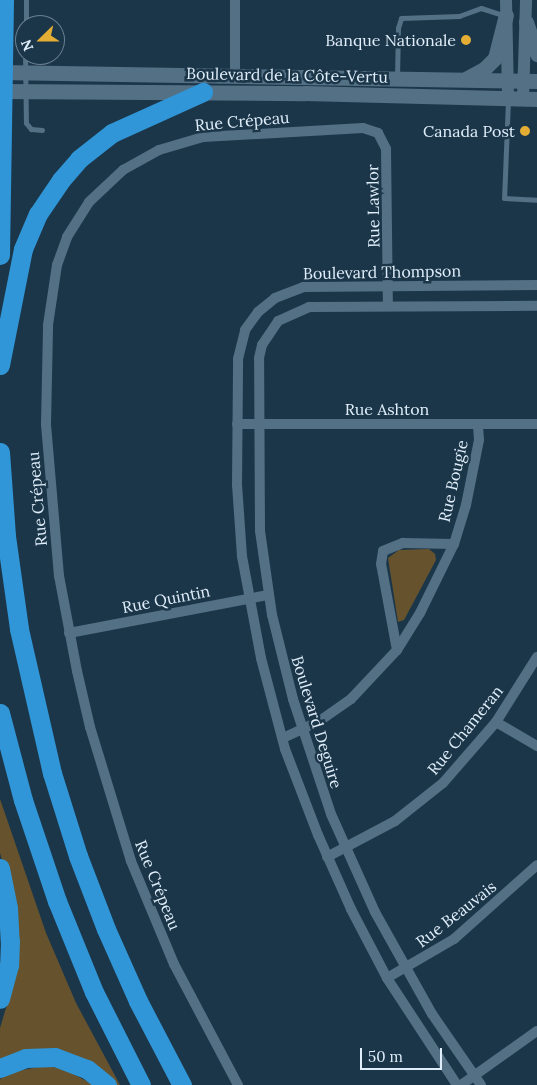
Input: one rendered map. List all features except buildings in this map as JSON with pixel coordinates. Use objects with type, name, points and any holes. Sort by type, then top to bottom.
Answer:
[{"type":"highway","points":[[0,255],[4,0]]},
{"type":"highway","points":[[0,364],[23,249],[38,214],[60,180],[84,154],[112,133],[202,92]]},
{"type":"highway","points":[[0,452],[6,536],[18,621],[52,773],[72,837],[106,929],[138,1001],[182,1085]]},
{"type":"highway","points":[[0,713],[17,780]]},
{"type":"highway","points":[[0,724],[44,867],[78,956],[141,1085]]},
{"type":"highway","points":[[0,868],[8,908],[10,941],[9,965],[0,999]]},
{"type":"highway","points":[[0,1068],[26,1058],[55,1057],[87,1069],[107,1085]]},
{"type":"main road","points":[[466,78],[484,69],[495,58],[506,7]]},
{"type":"main road","points":[[526,22],[537,54]]},
{"type":"main road","name":"Boulevard de la Côte-Vertu","points":[[0,72],[523,80]]},
{"type":"main road","name":"Boulevard de la Côte-Vertu","points":[[0,91],[202,92],[523,98]]},
{"type":"street","points":[[235,0],[235,75]]},
{"type":"street","points":[[523,98],[526,0]]},
{"type":"street","points":[[506,7],[523,80]]},
{"type":"street","name":"Rue Crépeau","points":[[238,1085],[174,964],[131,861],[90,727],[69,634],[54,528],[46,377],[49,317],[57,265],[77,218],[88,202],[123,170],[159,150],[185,141],[355,128],[372,130],[382,137]]},
{"type":"street","name":"Rue Lawlor","points":[[382,137],[388,159],[388,306]]},
{"type":"street","name":"Boulevard Thompson","points":[[237,424],[238,359],[245,330],[266,304],[303,287],[389,284],[537,285]]},
{"type":"street","name":"Boulevard Thompson","points":[[270,331],[287,314],[309,307],[537,306]]},
{"type":"street","name":"Boulevard Deguire","points":[[270,331],[259,358],[258,507],[268,595],[283,664],[302,730],[344,846],[405,969],[481,1085]]},
{"type":"street","points":[[237,424],[239,514],[249,598],[283,738],[327,857],[387,978],[457,1085]]},
{"type":"street","name":"Rue Ashton","points":[[237,424],[537,424]]},
{"type":"street","name":"Rue Bougie","points":[[283,738],[336,711],[351,699],[396,650],[440,578],[454,544],[471,484],[478,424]]},
{"type":"street","name":"Rue Bougie","points":[[396,650],[381,564],[383,551],[403,544],[454,544]]},
{"type":"street","name":"Rue Quintin","points":[[69,634],[268,595]]},
{"type":"street","name":"Rue Chameran","points":[[327,857],[344,846],[395,821],[426,798],[460,765],[496,722],[537,656]]},
{"type":"street","points":[[496,722],[537,746]]},
{"type":"street","name":"Rue Beauvais","points":[[387,978],[437,951],[483,916],[537,865]]},
{"type":"street","points":[[461,1085],[537,1031]]},
{"type":"lane","points":[[26,0],[26,15]]},
{"type":"lane","points":[[398,77],[398,28],[405,16],[456,16],[481,8],[496,15],[506,7]]},
{"type":"lane","points":[[25,65],[26,123],[31,129],[42,130]]},
{"type":"lane","points":[[523,98],[504,198],[537,200]]},
{"type":"shaded area","points":[[429,549],[435,554],[436,560],[404,620],[398,622],[388,558],[399,550]]},
{"type":"shaded area","points":[[0,799],[46,933],[76,1003],[120,1085],[113,1085],[89,1063],[0,1063],[0,1028],[13,985],[7,878],[0,853]]},
{"type":"shaded area","points":[[43,1066],[62,1068],[94,1085],[0,1085],[0,1079],[13,1072]]},
{"type":"place","name":"Banque Nationale","points":[[466,40]]},
{"type":"place","name":"Canada Post","points":[[525,131]]}]
